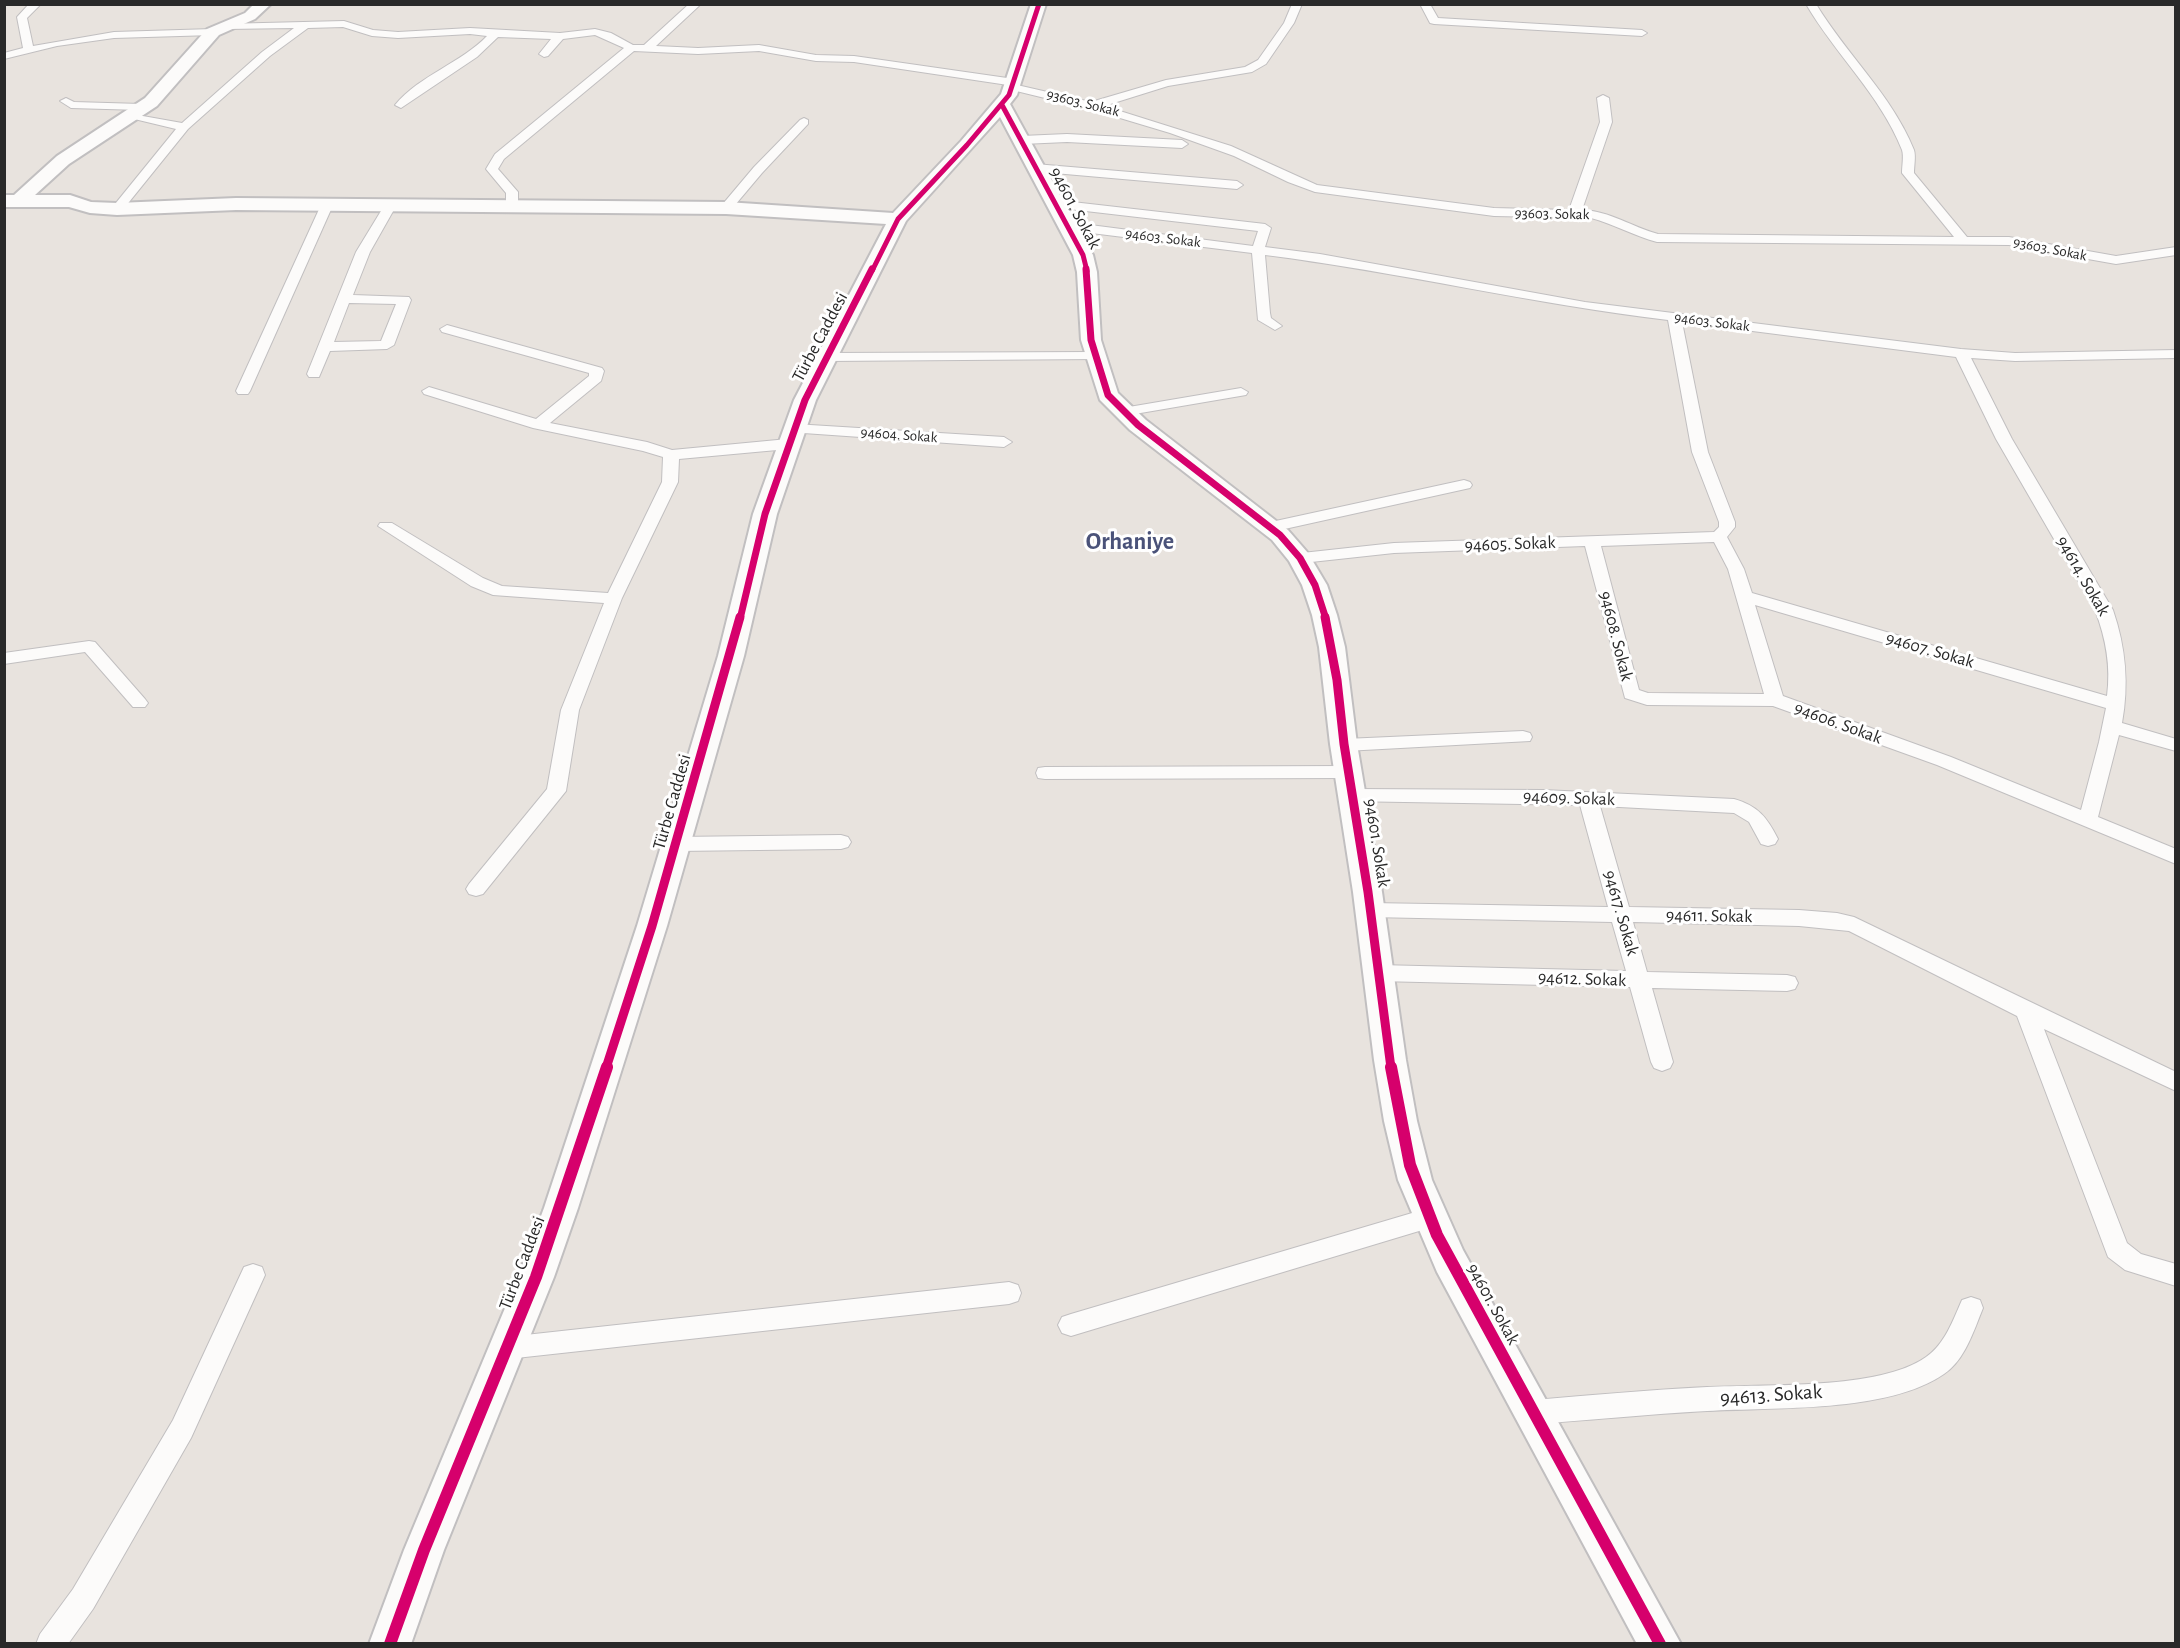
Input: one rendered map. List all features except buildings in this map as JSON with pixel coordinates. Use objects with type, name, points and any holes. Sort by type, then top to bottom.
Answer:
[{"type":"street","points":[[29,50],[22,17],[36,4]]},
{"type":"street","points":[[12,201],[63,160],[151,102],[220,29],[250,16],[264,4]]},
{"type":"street","points":[[646,49],[696,4]]},
{"type":"street","name":"Türbe Caddesi","points":[[390,1644],[423,1550],[536,1277],[561,1208],[649,937],[731,656],[765,514],[805,400],[898,219],[1009,91],[1039,4]]},
{"type":"street","points":[[1095,105],[1166,83],[1248,70],[1262,62],[1289,23],[1298,4]]},
{"type":"street","points":[[1425,4],[1434,21],[1642,33]]},
{"type":"street","points":[[1811,4],[1822,23],[1884,106],[1909,153],[1908,173],[1964,241]]},
{"type":"street","points":[[4,56],[114,34],[306,24],[344,24],[372,33],[398,35],[470,31],[560,36],[595,32],[607,35],[631,48],[499,157],[492,169],[512,192],[512,205]]},
{"type":"street","points":[[117,209],[184,127],[266,54],[306,24]]},
{"type":"street","points":[[401,105],[412,95],[483,48],[495,34]]},
{"type":"street","points":[[544,54],[560,36]]},
{"type":"street","name":"93603. Sokak","points":[[631,48],[728,51],[759,48],[816,58],[854,59],[1009,91],[1095,105],[1174,129],[1245,156],[1295,181],[1315,188],[1494,212],[1603,216],[1636,232],[1657,238],[2025,243],[2116,260],[2175,251]]},
{"type":"street","name":"94601. Sokak","points":[[1009,91],[1022,140],[1085,263],[1089,323],[1095,356],[1108,395],[1123,412],[1289,543],[1302,558],[1314,582],[1334,656],[1377,973],[1407,1154],[1429,1218],[1660,1644]]},
{"type":"street","points":[[1574,214],[1606,122],[1603,98]]},
{"type":"street","points":[[66,101],[71,105],[136,111],[184,127]]},
{"type":"street","points":[[726,208],[758,170],[804,122]]},
{"type":"street","name":"94601. Sokak","points":[[1022,140],[1067,138],[1182,144]]},
{"type":"street","name":"94601. Sokak","points":[[1035,168],[1237,185]]},
{"type":"street","points":[[12,201],[70,201],[90,207],[117,209],[236,204],[726,208],[898,219]]},
{"type":"street","points":[[243,391],[327,205]]},
{"type":"street","points":[[314,374],[363,252],[390,206]]},
{"type":"street","name":"94601. Sokak","points":[[1061,215],[1261,226],[1266,230],[1258,249]]},
{"type":"street","name":"94603. Sokak","points":[[1061,215],[1370,266],[1550,300],[1674,318],[1960,353],[2015,357],[2173,357]]},
{"type":"street","points":[[1258,249],[1263,317],[1275,326]]},
{"type":"street","points":[[324,347],[387,345],[404,300],[344,299]]},
{"type":"street","points":[[1674,318],[1700,452],[1727,522],[1727,528],[1719,537]]},
{"type":"street","points":[[447,329],[597,371],[596,378],[538,425]]},
{"type":"street","name":"94614. Sokak","points":[[1960,353],[2004,439],[2108,618],[2116,647],[2116,705],[2113,727],[2088,820]]},
{"type":"street","points":[[827,357],[1095,356]]},
{"type":"street","points":[[429,391],[538,425],[647,447],[671,455],[670,482],[614,598],[570,710],[556,791],[476,889]]},
{"type":"street","points":[[1123,412],[1241,392]]},
{"type":"street","name":"94604. Sokak","points":[[671,455],[791,436],[1004,441]]},
{"type":"street","points":[[1271,527],[1464,485]]},
{"type":"street","points":[[386,526],[477,582],[500,591],[614,598]]},
{"type":"street","name":"94605. Sokak","points":[[1302,558],[1394,548],[1719,537]]},
{"type":"street","name":"94606. Sokak","points":[[1719,537],[1731,556],[1775,700],[1944,761],[2175,857]]},
{"type":"street","name":"94608. Sokak","points":[[1592,541],[1631,694],[1647,699],[1775,700]]},
{"type":"street","name":"94607. Sokak","points":[[1744,596],[2116,705]]},
{"type":"street","points":[[4,659],[89,646],[139,703]]},
{"type":"street","points":[[2113,727],[2175,745]]},
{"type":"street","points":[[1045,773],[1349,771],[1523,737]]},
{"type":"street","name":"94609. Sokak","points":[[1349,771],[1513,796],[1697,803],[1743,808],[1759,820],[1768,839]]},
{"type":"street","name":"94617. Sokak","points":[[1588,800],[1662,1062]]},
{"type":"street","points":[[676,844],[841,842]]},
{"type":"street","name":"94611. Sokak","points":[[1370,910],[1799,918],[1837,921],[1854,925],[2175,1082]]},
{"type":"street","name":"94612. Sokak","points":[[1377,973],[1787,983]]},
{"type":"street","points":[[2026,1011],[2117,1250],[2134,1263],[2175,1275]]},
{"type":"street","points":[[1071,1324],[1429,1218]]},
{"type":"street","points":[[50,1644],[83,1599],[182,1430],[252,1275]]},
{"type":"street","points":[[507,1348],[1009,1293]]},
{"type":"street","name":"94613. Sokak","points":[[1534,1413],[1625,1404],[1798,1395],[1895,1383],[1915,1377],[1936,1365],[1951,1348],[1971,1308]]},
{"type":"cycle path","points":[[390,1644],[424,1550],[536,1277],[561,1208],[652,926],[731,656],[765,514],[805,400],[898,219],[967,145],[1009,95],[1039,4]]},
{"type":"cycle path","points":[[1002,105],[1083,255],[1087,272],[1091,340],[1108,395],[1138,425],[1280,535],[1300,558],[1315,585],[1332,647],[1348,774],[1368,892],[1390,1060],[1410,1165],[1425,1208],[1450,1261],[1660,1644]]},
{"type":"district","name":"Orhaniye","points":[[1130,542]]}]
